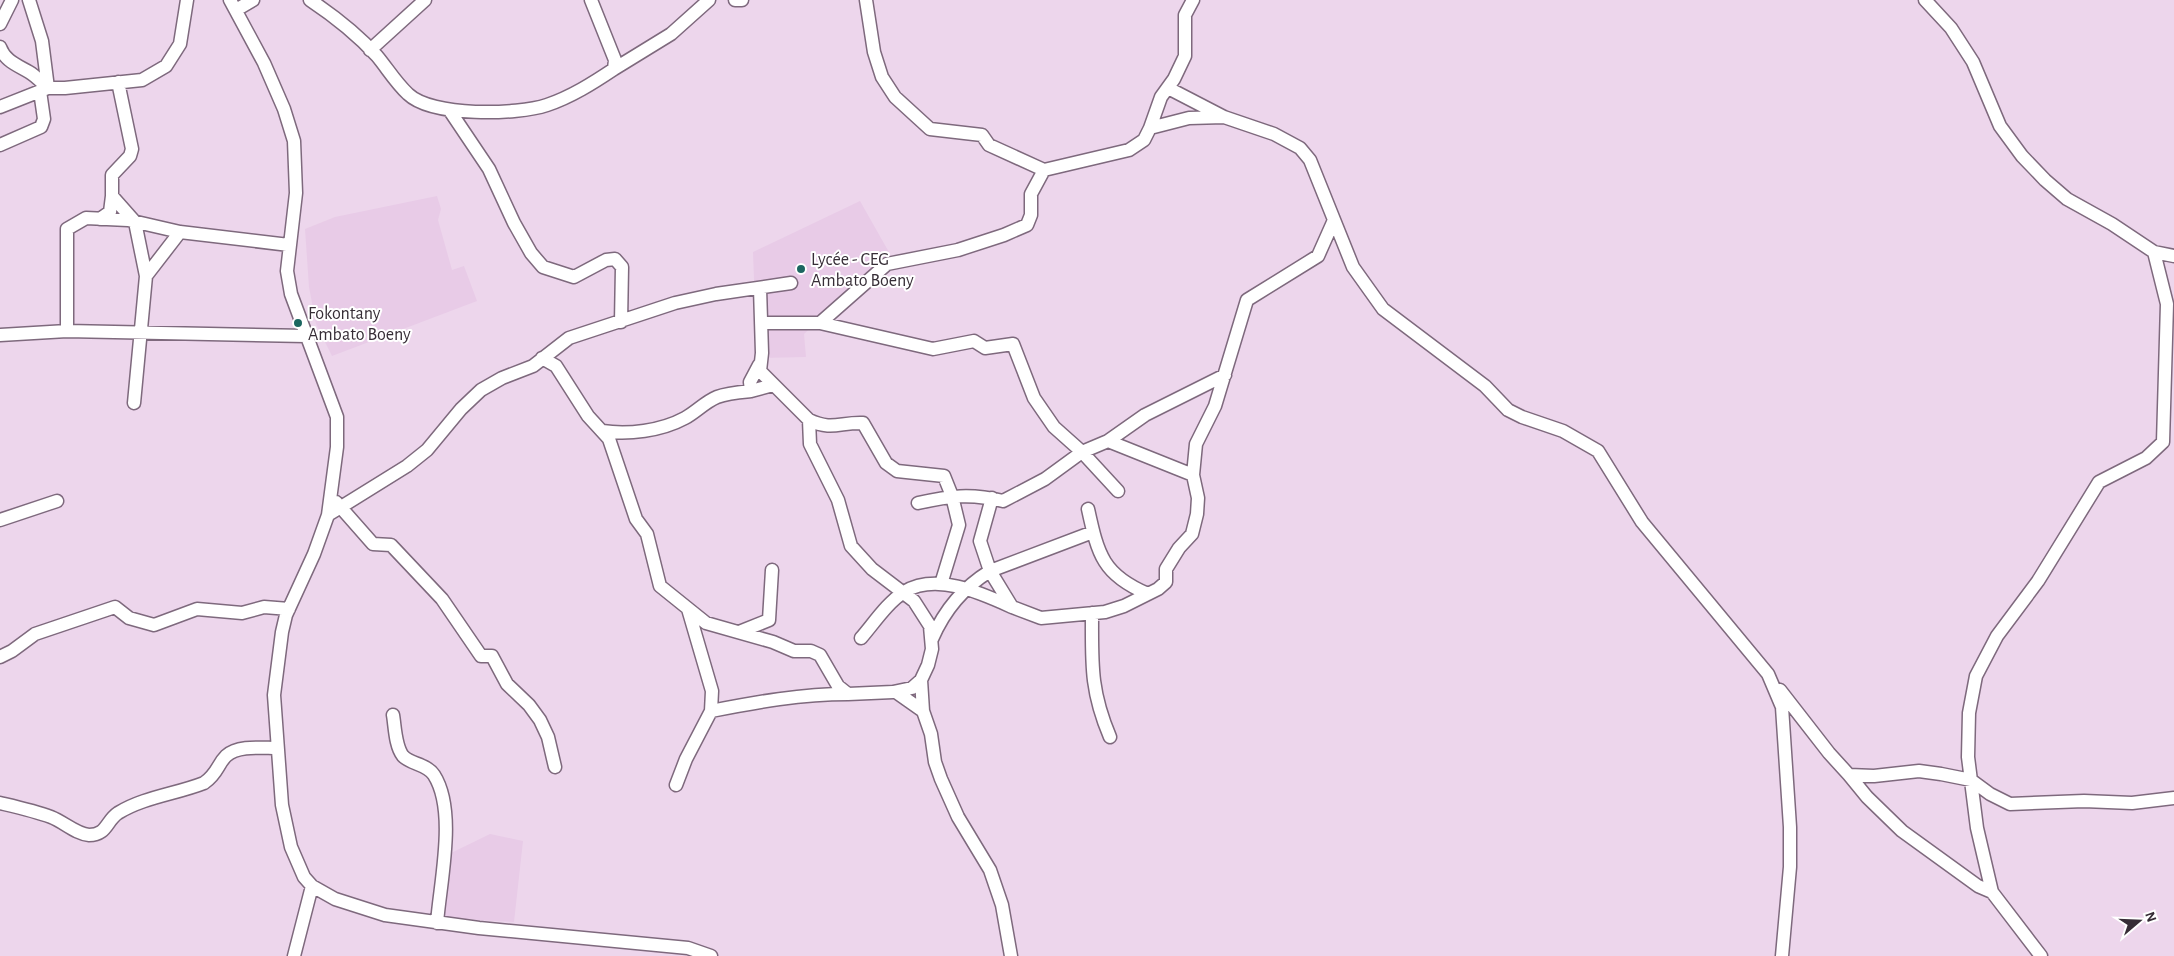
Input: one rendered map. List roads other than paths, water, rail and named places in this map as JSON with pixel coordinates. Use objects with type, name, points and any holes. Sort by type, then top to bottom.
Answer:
[{"type":"street","points":[[0,24],[12,0]]},
{"type":"street","points":[[0,145],[41,127],[44,119],[42,41],[29,0]]},
{"type":"street","points":[[0,107],[44,90],[142,80],[166,66],[180,44],[187,0]]},
{"type":"street","points":[[253,0],[233,5],[278,94],[294,141],[296,193],[287,271],[291,294],[337,417],[337,447],[328,515],[314,554],[289,609],[282,632],[274,695],[276,748],[286,828],[304,877],[312,886],[335,899],[385,916],[550,936],[688,948],[711,956]]},
{"type":"street","points":[[310,0],[350,30],[408,94],[420,103],[450,111],[528,110],[557,100],[591,84],[671,34],[709,0]]},
{"type":"street","points":[[370,50],[425,0]]},
{"type":"street","points":[[591,0],[615,60],[614,69]]},
{"type":"street","points":[[735,0],[742,0]]},
{"type":"street","points":[[866,0],[874,52],[882,77],[895,97],[930,129],[982,135],[990,145],[1044,170],[1129,150],[1144,140],[1161,97],[1185,56],[1185,15],[1193,0]]},
{"type":"street","points":[[1926,0],[1951,28],[1973,62],[2000,126],[2022,156],[2067,199],[2112,224],[2154,252],[2174,256]]},
{"type":"street","points":[[0,47],[2,54],[15,66],[30,73],[44,90]]},
{"type":"street","points":[[100,218],[110,212],[112,175],[130,156],[132,149],[118,82]]},
{"type":"street","points":[[1168,88],[1224,117],[1274,134],[1300,148],[1310,160],[1353,267],[1383,309],[1485,386],[1508,410],[1522,417],[1563,431],[1598,451],[1642,522],[1768,674],[1828,753],[1902,831],[1978,886],[1992,892]]},
{"type":"street","points":[[450,111],[489,169],[514,223],[531,253],[543,267],[574,277],[606,260],[615,259],[622,268],[621,322]]},
{"type":"street","points":[[1150,128],[1189,118],[1224,117]]},
{"type":"street","points":[[820,323],[887,264],[958,250],[1004,235],[1027,225],[1031,216],[1032,194],[1044,170]]},
{"type":"street","points":[[112,196],[135,222],[146,276],[134,403]]},
{"type":"street","points":[[67,331],[67,229],[86,218],[135,222],[180,232],[289,244]]},
{"type":"street","points":[[861,638],[904,592],[940,584],[969,588],[1041,618],[1092,613],[1124,606],[1166,582],[1166,569],[1179,548],[1192,534],[1197,514],[1198,498],[1193,475],[1196,444],[1215,406],[1247,300],[1318,256],[1334,220]]},
{"type":"street","points":[[146,276],[180,232]]},
{"type":"street","points":[[2042,956],[1992,892],[1977,828],[1968,757],[1969,714],[1976,676],[1997,636],[2038,581],[2099,482],[2146,458],[2164,442],[2167,304],[2154,252]]},
{"type":"street","points":[[328,515],[407,466],[427,450],[461,409],[481,390],[502,378],[532,366],[569,338],[675,303],[716,294],[791,283]]},
{"type":"street","points":[[751,391],[750,382],[759,365],[762,353],[760,288]]},
{"type":"street","points":[[761,323],[820,323],[933,349],[974,342],[986,348],[1013,344],[1034,398],[1054,427],[1082,452],[1118,491]]},
{"type":"street","points":[[0,335],[67,331],[306,336]]},
{"type":"street","points":[[542,358],[556,366],[588,416],[602,432],[612,448],[622,483],[636,519],[648,534],[660,586],[706,622],[794,651],[811,651],[820,655],[838,686],[848,694]]},
{"type":"street","points":[[759,365],[760,371],[809,420],[824,427],[863,423],[886,463],[897,471],[944,476],[952,496],[959,525],[940,584]]},
{"type":"street","points":[[918,503],[952,496],[978,495],[1003,501],[1045,479],[1082,452],[1108,441],[1145,415],[1225,375]]},
{"type":"street","points":[[602,432],[638,431],[668,425],[684,418],[717,397],[773,385]]},
{"type":"street","points":[[809,420],[810,444],[838,500],[851,546],[872,569],[914,601],[930,626],[932,641],[930,657],[921,680],[920,693],[923,711],[931,734],[935,762],[958,817],[990,870],[1002,904],[1012,956]]},
{"type":"street","points":[[1108,441],[1193,475]]},
{"type":"street","points":[[330,498],[342,506],[373,544],[391,545],[442,599],[481,656],[492,656],[497,662],[507,684],[529,705],[540,720],[548,737],[555,767]]},
{"type":"street","points":[[992,498],[980,541],[990,571],[1012,607]]},
{"type":"street","points":[[0,520],[56,501]]},
{"type":"street","points":[[1088,509],[1093,532],[1105,565],[1116,577],[1148,594]]},
{"type":"street","points":[[932,641],[946,610],[977,580],[990,571],[1093,532]]},
{"type":"street","points":[[739,632],[769,620],[772,570]]},
{"type":"street","points":[[1,658],[35,634],[115,607],[129,618],[154,626],[197,609],[242,613],[264,607],[289,609]]},
{"type":"street","points":[[676,785],[686,759],[711,711],[712,691],[688,609]]},
{"type":"street","points":[[1092,613],[1092,676],[1099,710],[1110,737]]},
{"type":"street","points":[[1768,674],[1782,707],[1789,819],[1790,867],[1782,956]]},
{"type":"street","points":[[711,711],[777,698],[814,694],[896,692],[912,688],[921,680]]},
{"type":"street","points":[[896,692],[923,711]]},
{"type":"street","points":[[393,715],[399,749],[403,757],[420,764],[434,774],[444,804],[445,832],[436,923]]},
{"type":"street","points":[[0,803],[38,812],[82,834],[91,835],[100,833],[108,826],[111,819],[117,813],[137,804],[204,783],[213,776],[227,756],[249,748],[276,748]]},
{"type":"street","points":[[1849,775],[1874,776],[1918,771],[1971,780],[1990,794],[2010,804],[2084,801],[2132,802],[2174,798]]},
{"type":"street","points":[[294,956],[312,886]]},
{"type":"place","name":"Lycée - CEG Ambato Boeny","points":[[801,269]]},
{"type":"place","name":"Fokontany Ambato Boeny","points":[[298,323]]}]
